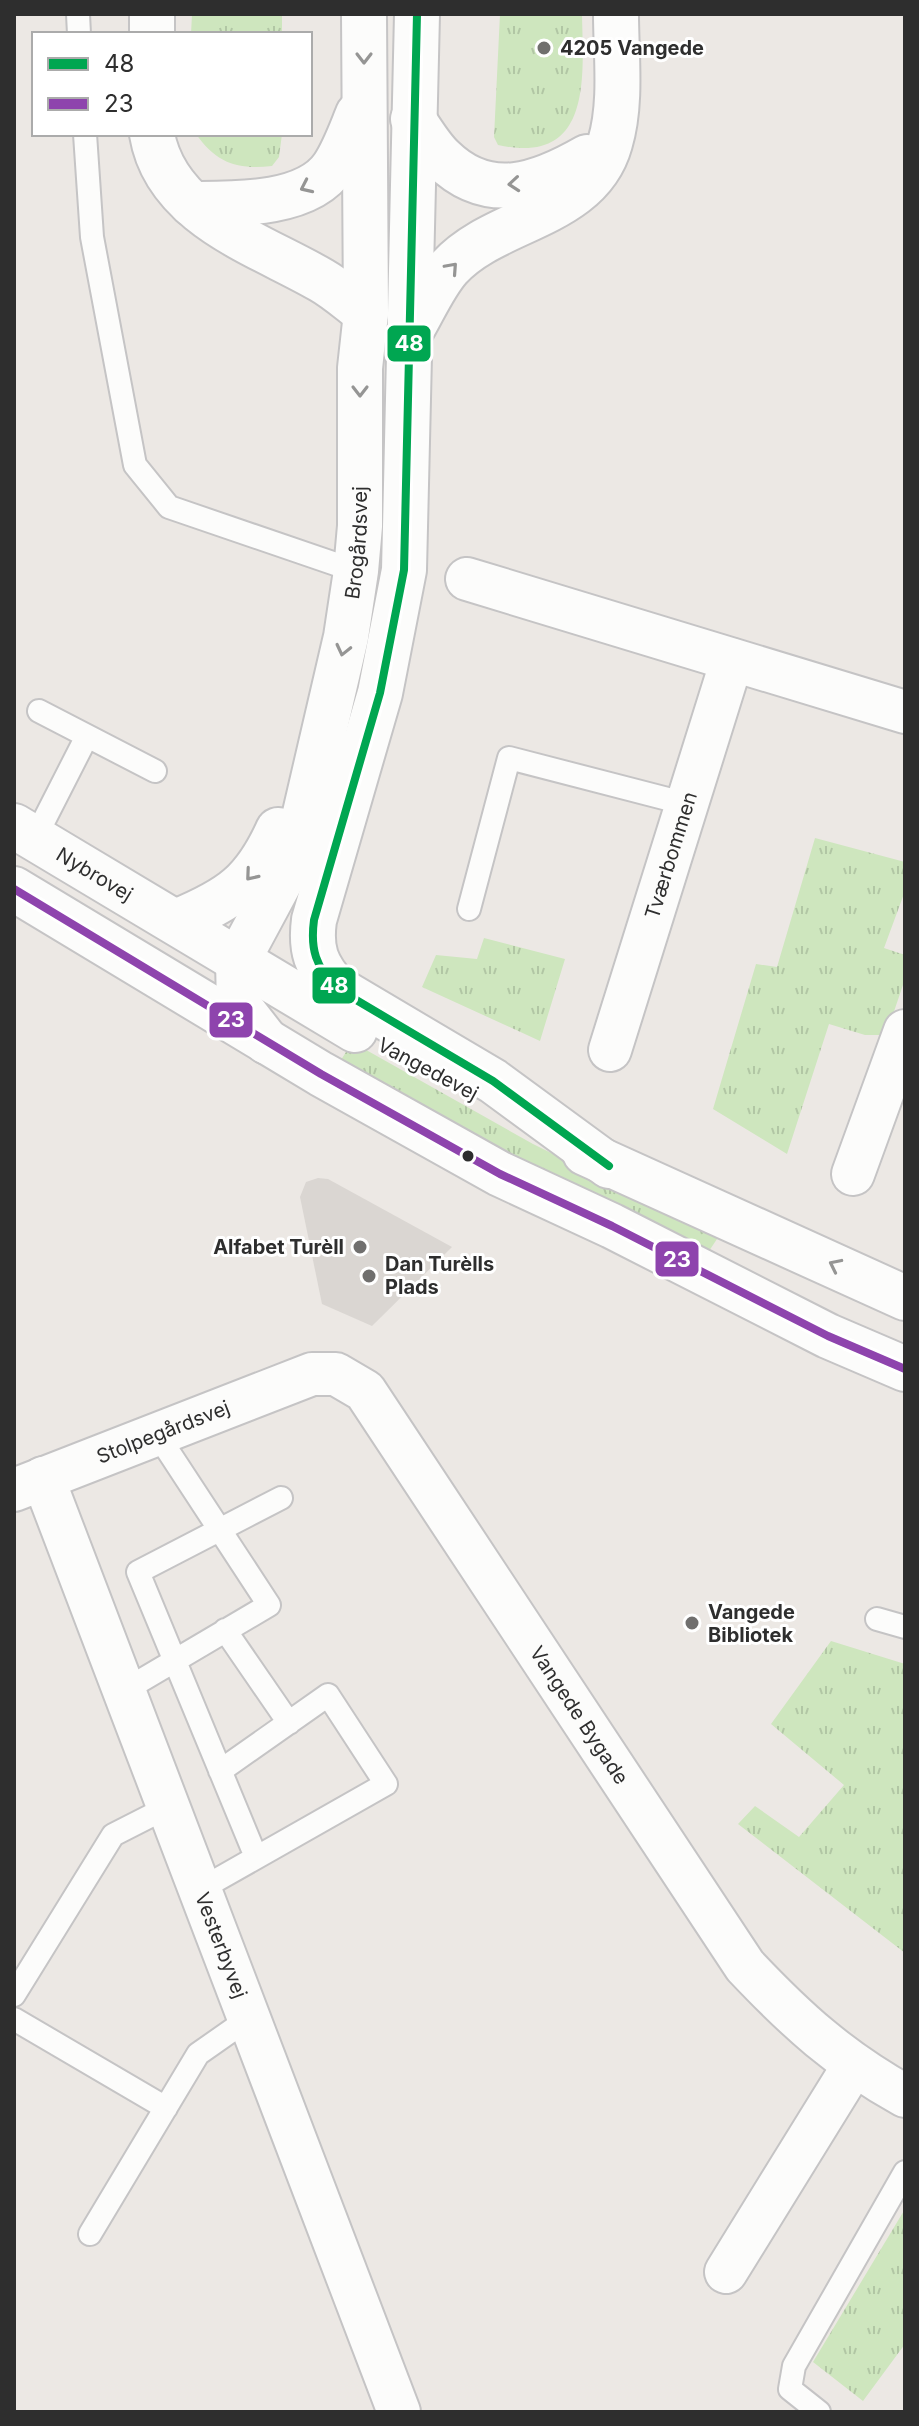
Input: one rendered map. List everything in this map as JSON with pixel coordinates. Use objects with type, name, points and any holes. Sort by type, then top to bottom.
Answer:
[{"type":"street","name":"Brogårdsvej","points":[[246,973],[291,867],[346,637],[356,571],[360,526],[360,368],[366,313],[364,14]]},
{"type":"street","points":[[417,14],[404,570],[380,693],[314,920],[313,955],[321,972],[336,988],[493,1081],[609,1166]]},
{"type":"street","points":[[410,333],[449,268],[471,250],[568,199],[594,174],[610,144],[616,93],[616,14]]},
{"type":"street","points":[[192,204],[251,204],[312,187],[333,168],[364,102]]},
{"type":"street","points":[[413,119],[442,158],[457,171],[485,183],[508,187],[546,180],[610,144]]},
{"type":"street","points":[[153,136],[169,177],[192,204],[231,234],[324,282],[366,313]]},
{"type":"street","points":[[467,579],[905,712]]},
{"type":"street","name":"Tværbommen","points":[[610,1050],[732,660]]},
{"type":"street","points":[[178,921],[222,903],[248,881],[270,852],[324,732]]},
{"type":"street","name":"Nybrovej","points":[[25,832],[178,921]]},
{"type":"street","points":[[14,888],[80,905],[200,976],[246,973],[298,943],[314,920]]},
{"type":"street","points":[[14,888],[267,1042],[500,1174],[612,1226],[828,1336],[905,1369]]},
{"type":"street","name":"Vangedevej","points":[[178,921],[246,973],[609,1166],[905,1298]]},
{"type":"street","points":[[246,973],[239,1006],[248,1022],[267,1042]]},
{"type":"street","points":[[853,1174],[905,1031]]},
{"type":"street","name":"Stolpegårdsvej","points":[[28,1484],[312,1374]]},
{"type":"street","name":"Vangede Bygade","points":[[312,1374],[336,1374],[365,1391],[745,1966],[821,2042],[905,2096]]},
{"type":"street","name":"Vesterbyvej","points":[[28,1484],[125,1690],[399,2412]]},
{"type":"street","points":[[726,2272],[854,2065]]},
{"type":"lane","points":[[85,136],[92,237],[135,465],[169,507],[356,571]]},
{"type":"lane","points":[[39,711],[155,771]]},
{"type":"lane","points":[[25,832],[87,736]]},
{"type":"lane","points":[[469,909],[509,758],[687,804]]},
{"type":"lane","points":[[125,1690],[269,1605],[157,1434]]},
{"type":"lane","points":[[256,1857],[138,1572],[281,1498]]},
{"type":"lane","points":[[877,1619],[905,1627]]},
{"type":"lane","points":[[225,1630],[289,1723]]},
{"type":"lane","points":[[199,1890],[386,1784],[328,1695],[220,1771]]},
{"type":"lane","points":[[14,1995],[113,1835],[168,1807]]},
{"type":"lane","points":[[14,2019],[166,2108]]},
{"type":"lane","points":[[90,2234],[198,2054],[248,2019]]},
{"type":"lane","points":[[819,2412],[790,2389],[794,2366],[905,2172]]},
{"type":"green space","points":[[192,14],[282,14],[282,32],[191,32]]},
{"type":"green space","points":[[500,14],[582,14],[583,64],[576,111],[567,129],[551,142],[529,148],[498,145],[494,137]]},
{"type":"green space","points":[[198,136],[282,136],[279,157],[272,166],[238,165],[220,158]]},
{"type":"green space","points":[[815,838],[905,862],[905,891],[884,948],[905,955],[905,979],[886,1035],[865,1035],[829,1024],[787,1154],[713,1109],[756,964],[777,967]]},
{"type":"green space","points":[[484,938],[565,959],[540,1041],[422,987],[436,955],[477,959]]},
{"type":"green space","points":[[352,1042],[533,1144],[719,1236],[705,1257],[338,1065]]},
{"type":"green space","points":[[831,1641],[905,1664],[905,1953],[738,1824],[755,1806],[799,1837],[844,1785],[771,1724]]},
{"type":"green space","points":[[905,2209],[905,2344],[863,2401],[813,2362]]},
{"type":"shaded area","name":"Dan Turèlls Plads","points":[[328,1179],[452,1247],[372,1326],[322,1304],[300,1197],[306,1182]]},
{"type":"transit line","name":"48","points":[[417,14],[404,570],[380,693],[314,920],[314,949],[319,965],[336,988],[493,1081],[609,1166]]},
{"type":"transit line","name":"23","points":[[14,889],[321,1074],[500,1174],[612,1226],[828,1336],[905,1369]]},
{"type":"place","name":"4205 Vangede","points":[[544,48]]},
{"type":"place","name":"Alfabet Turèll","points":[[360,1247]]},
{"type":"place","name":"Dan Turèlls Plads","points":[[369,1276]]},
{"type":"place","name":"Vangede Bibliotek","points":[[692,1623]]}]
